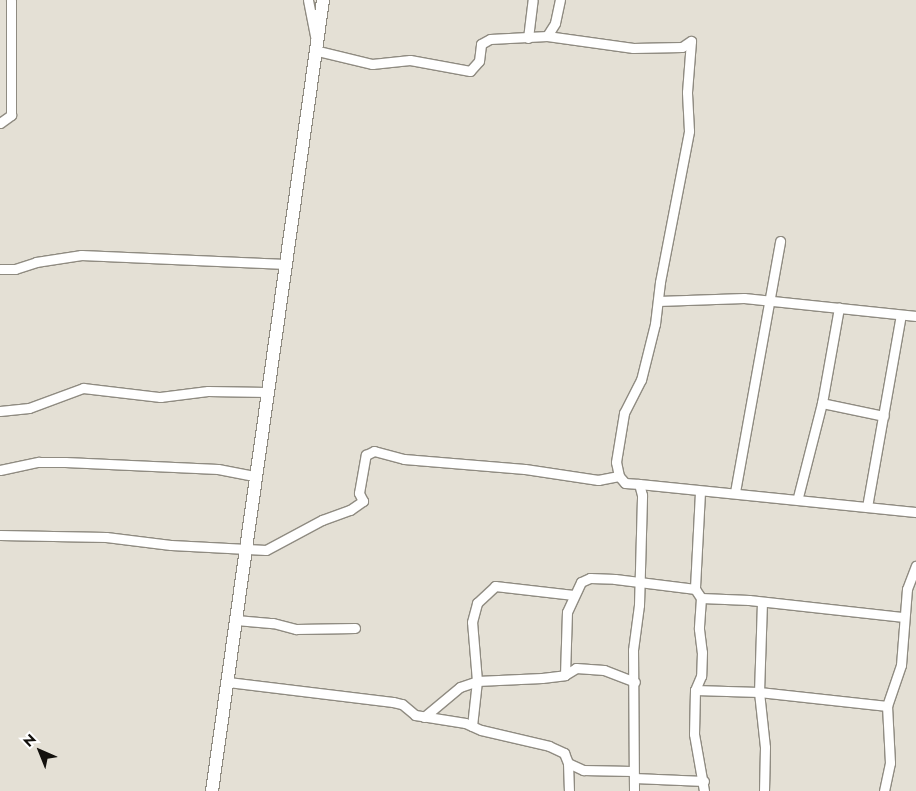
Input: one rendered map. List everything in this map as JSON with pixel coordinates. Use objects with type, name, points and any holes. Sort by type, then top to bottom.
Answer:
[{"type":"main road","points":[[212,791],[266,392],[318,51],[323,0]]},
{"type":"street","points":[[0,123],[11,115],[11,0]]},
{"type":"street","points":[[308,0],[318,51],[372,64],[410,60],[470,71],[480,60],[481,44],[484,40],[546,36],[633,48],[682,47],[691,41],[687,92],[689,131],[649,357],[621,426],[616,462],[619,476],[625,482],[700,492],[735,492],[775,498],[798,497],[916,512]]},
{"type":"street","points":[[528,38],[533,0]]},
{"type":"street","points":[[546,36],[554,23],[560,0]]},
{"type":"street","points":[[735,492],[780,241]]},
{"type":"street","points":[[0,269],[15,269],[36,262],[81,255],[286,264]]},
{"type":"street","points":[[658,301],[719,297],[916,316]]},
{"type":"street","points":[[798,497],[822,403],[839,308]]},
{"type":"street","points":[[867,507],[901,315]]},
{"type":"street","points":[[0,411],[29,408],[83,388],[160,397],[208,391],[266,392]]},
{"type":"street","points":[[822,403],[884,416]]},
{"type":"street","points":[[0,535],[106,537],[245,550],[266,550],[322,520],[350,510],[362,501],[359,492],[366,455],[374,451],[404,459],[525,469],[598,480],[619,476]]},
{"type":"street","points":[[0,470],[31,463],[65,462],[218,469],[255,476]]},
{"type":"street","points":[[634,791],[635,682],[633,650],[642,494],[639,484]]},
{"type":"street","points":[[700,492],[695,589],[701,598],[701,676],[695,690],[696,751],[698,771],[704,781],[704,791]]},
{"type":"street","points":[[884,791],[890,763],[887,706],[901,665],[907,589],[916,566]]},
{"type":"street","points":[[565,675],[567,612],[573,595],[581,582],[590,578],[695,589]]},
{"type":"street","points":[[472,726],[477,681],[472,622],[477,603],[494,586],[573,595]]},
{"type":"street","points":[[701,598],[762,602],[904,617]]},
{"type":"street","points":[[762,602],[759,692],[765,747],[764,791]]},
{"type":"street","points":[[236,620],[273,623],[296,628],[355,628]]},
{"type":"street","points":[[424,716],[460,687],[477,681],[565,675],[576,668],[604,670],[635,682]]},
{"type":"street","points":[[228,682],[393,702],[402,704],[415,715],[472,726],[549,746],[564,753],[568,763],[569,791]]},
{"type":"street","points":[[695,690],[759,692],[887,706]]},
{"type":"street","points":[[568,763],[583,770],[704,781]]}]
